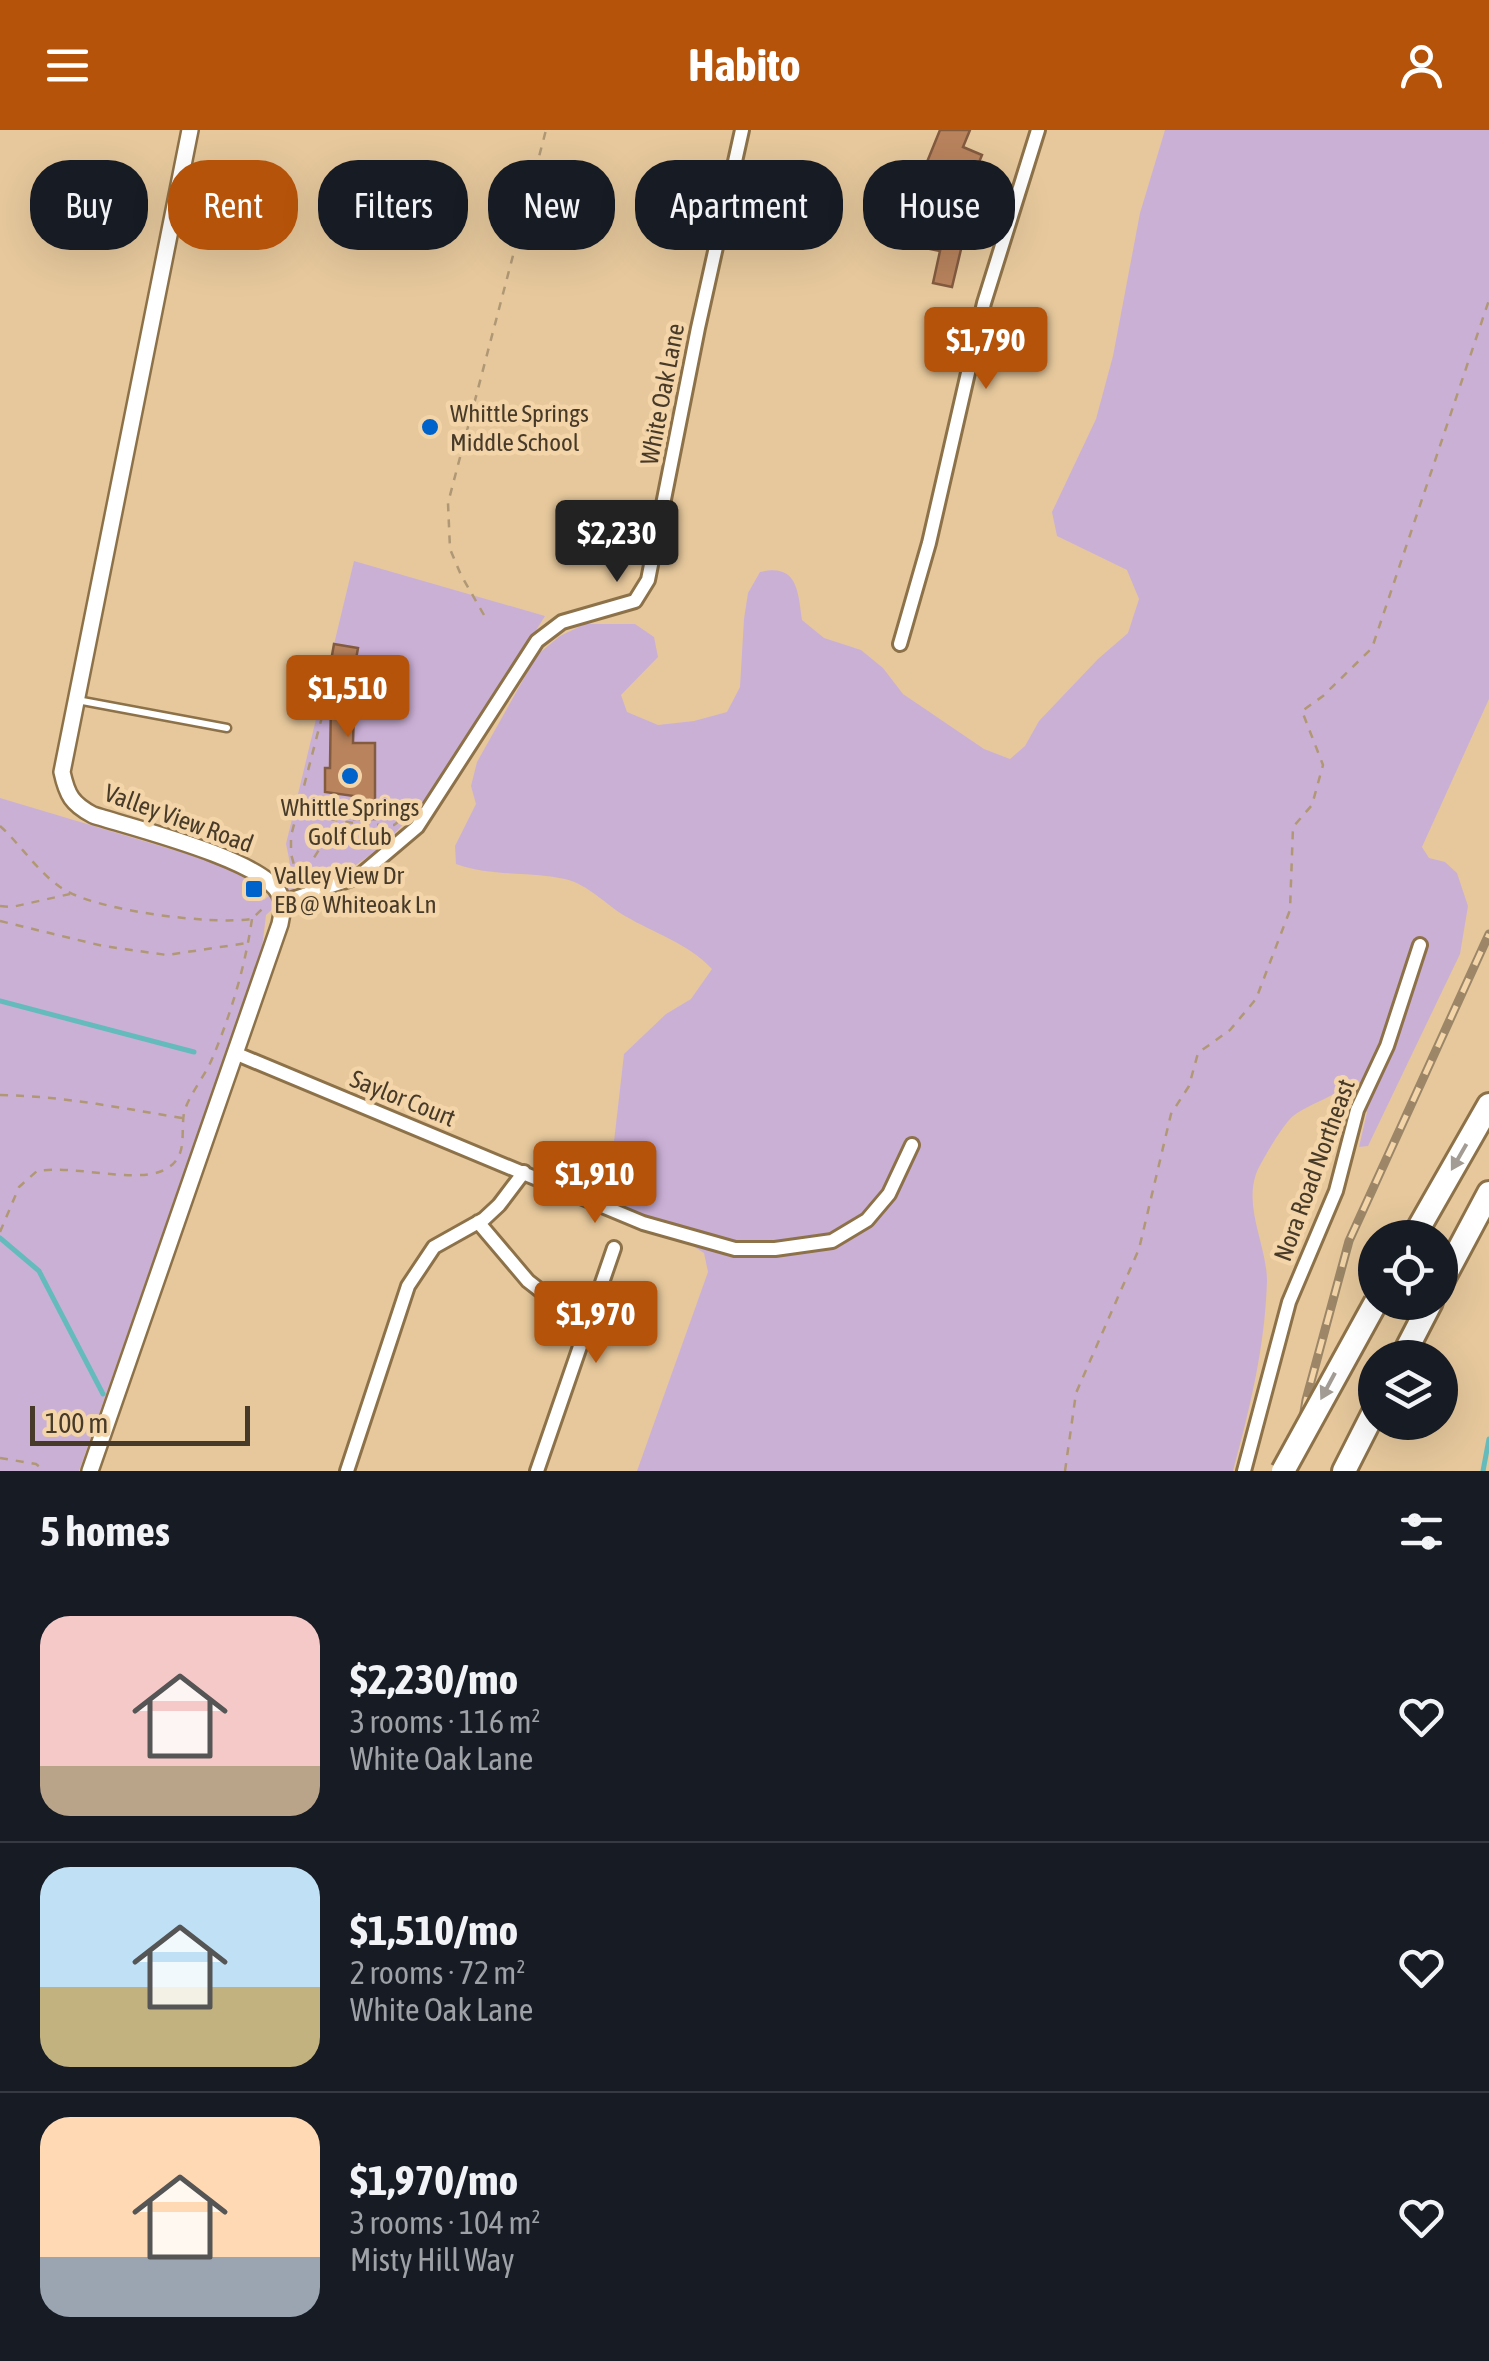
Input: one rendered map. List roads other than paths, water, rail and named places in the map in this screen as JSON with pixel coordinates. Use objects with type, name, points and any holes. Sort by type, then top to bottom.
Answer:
[{"type":"highway","points":[[1423,1220],[1489,1104]]},
{"type":"highway","points":[[1458,1251],[1489,1196]]},
{"type":"highway","points":[[1284,1471],[1366,1320]]},
{"type":"highway","points":[[1344,1471],[1360,1440]]},
{"type":"street","name":"Valley View Road","points":[[190,130],[62,772],[66,793],[76,806],[222,857],[265,877],[284,902]]},
{"type":"street","name":"White Oak Lane","points":[[284,902],[358,877],[389,853],[417,827],[537,641],[562,622],[635,601],[648,580],[742,130]]},
{"type":"street","points":[[900,644],[930,543],[984,303],[1038,130]]},
{"type":"street","points":[[90,1471],[237,1054],[284,902]]},
{"type":"street","name":"Nora Road Northeast","points":[[1244,1471],[1288,1302],[1336,1191],[1357,1110],[1387,1046],[1420,945]]},
{"type":"street","name":"Saylor Court","points":[[237,1054],[643,1223],[735,1249],[775,1249],[832,1240],[867,1220],[889,1194],[912,1146]]},
{"type":"street","points":[[347,1471],[408,1286],[434,1248],[499,1206],[524,1172]]},
{"type":"street","points":[[478,1222],[546,1295],[594,1310]]},
{"type":"street","points":[[537,1471],[614,1248]]},
{"type":"lane","points":[[76,700],[227,728]]},
{"type":"waterway","points":[[0,1001],[194,1052]]},
{"type":"waterway","points":[[0,1238],[39,1271],[103,1394]]},
{"type":"waterway","points":[[1483,1471],[1489,1439]]},
{"type":"railway","points":[[1294,1471],[1306,1400],[1349,1241],[1489,934]]},
{"type":"place","name":"Whittle Springs Middle School","points":[[430,427]]},
{"type":"place","name":"Whittle Springs Golf Club","points":[[350,776]]},
{"type":"place","name":"Valley View Dr EB @ Whiteoak Ln","points":[[254,889]]}]
